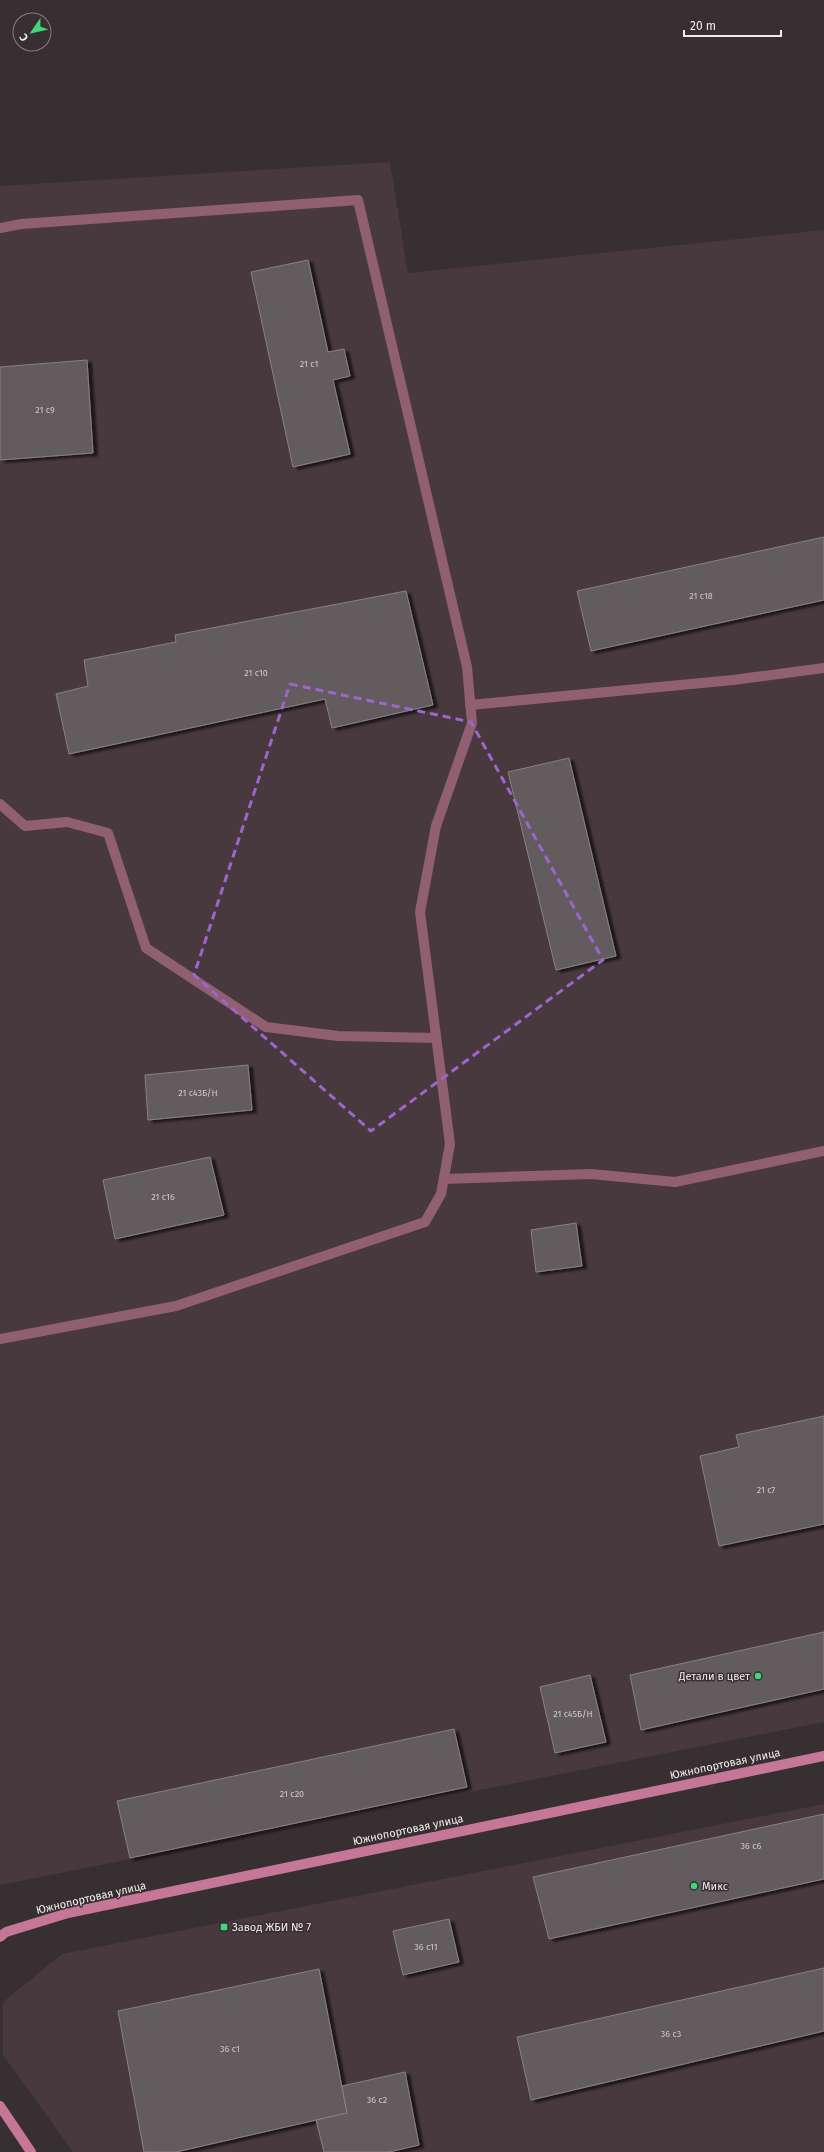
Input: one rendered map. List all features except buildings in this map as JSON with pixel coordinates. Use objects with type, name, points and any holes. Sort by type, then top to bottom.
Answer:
[{"type":"street","name":"Южнопортовая улица","points":[[0,1936],[6,1932],[68,1913],[824,1756]]},
{"type":"street","points":[[0,2106],[31,2152]]},
{"type":"lane","points":[[0,228],[21,224],[358,200],[467,667],[472,723],[436,826],[420,912],[450,1144],[441,1194],[425,1222],[176,1306],[0,1339]]},
{"type":"lane","points":[[470,705],[733,680],[824,668]]},
{"type":"lane","points":[[0,804],[25,826],[67,822],[108,833],[146,948],[266,1027],[338,1036],[436,1038]]},
{"type":"lane","points":[[444,1179],[591,1174],[674,1182],[824,1151]]},
{"type":"highlighted area","points":[[290,684],[471,722],[603,960],[371,1131],[194,975]]},
{"type":"shaded area","points":[[390,162],[408,273],[824,230],[824,1722],[0,1885],[0,186]]},
{"type":"shaded area","points":[[824,1804],[824,2152],[73,2152],[3,2055],[3,2002],[62,1954]]},
{"type":"place","name":"Детали в цвет","points":[[758,1676]]},
{"type":"place","name":"Микс","points":[[694,1886]]},
{"type":"place","name":"Завод ЖБИ № 7","points":[[224,1927]]}]
